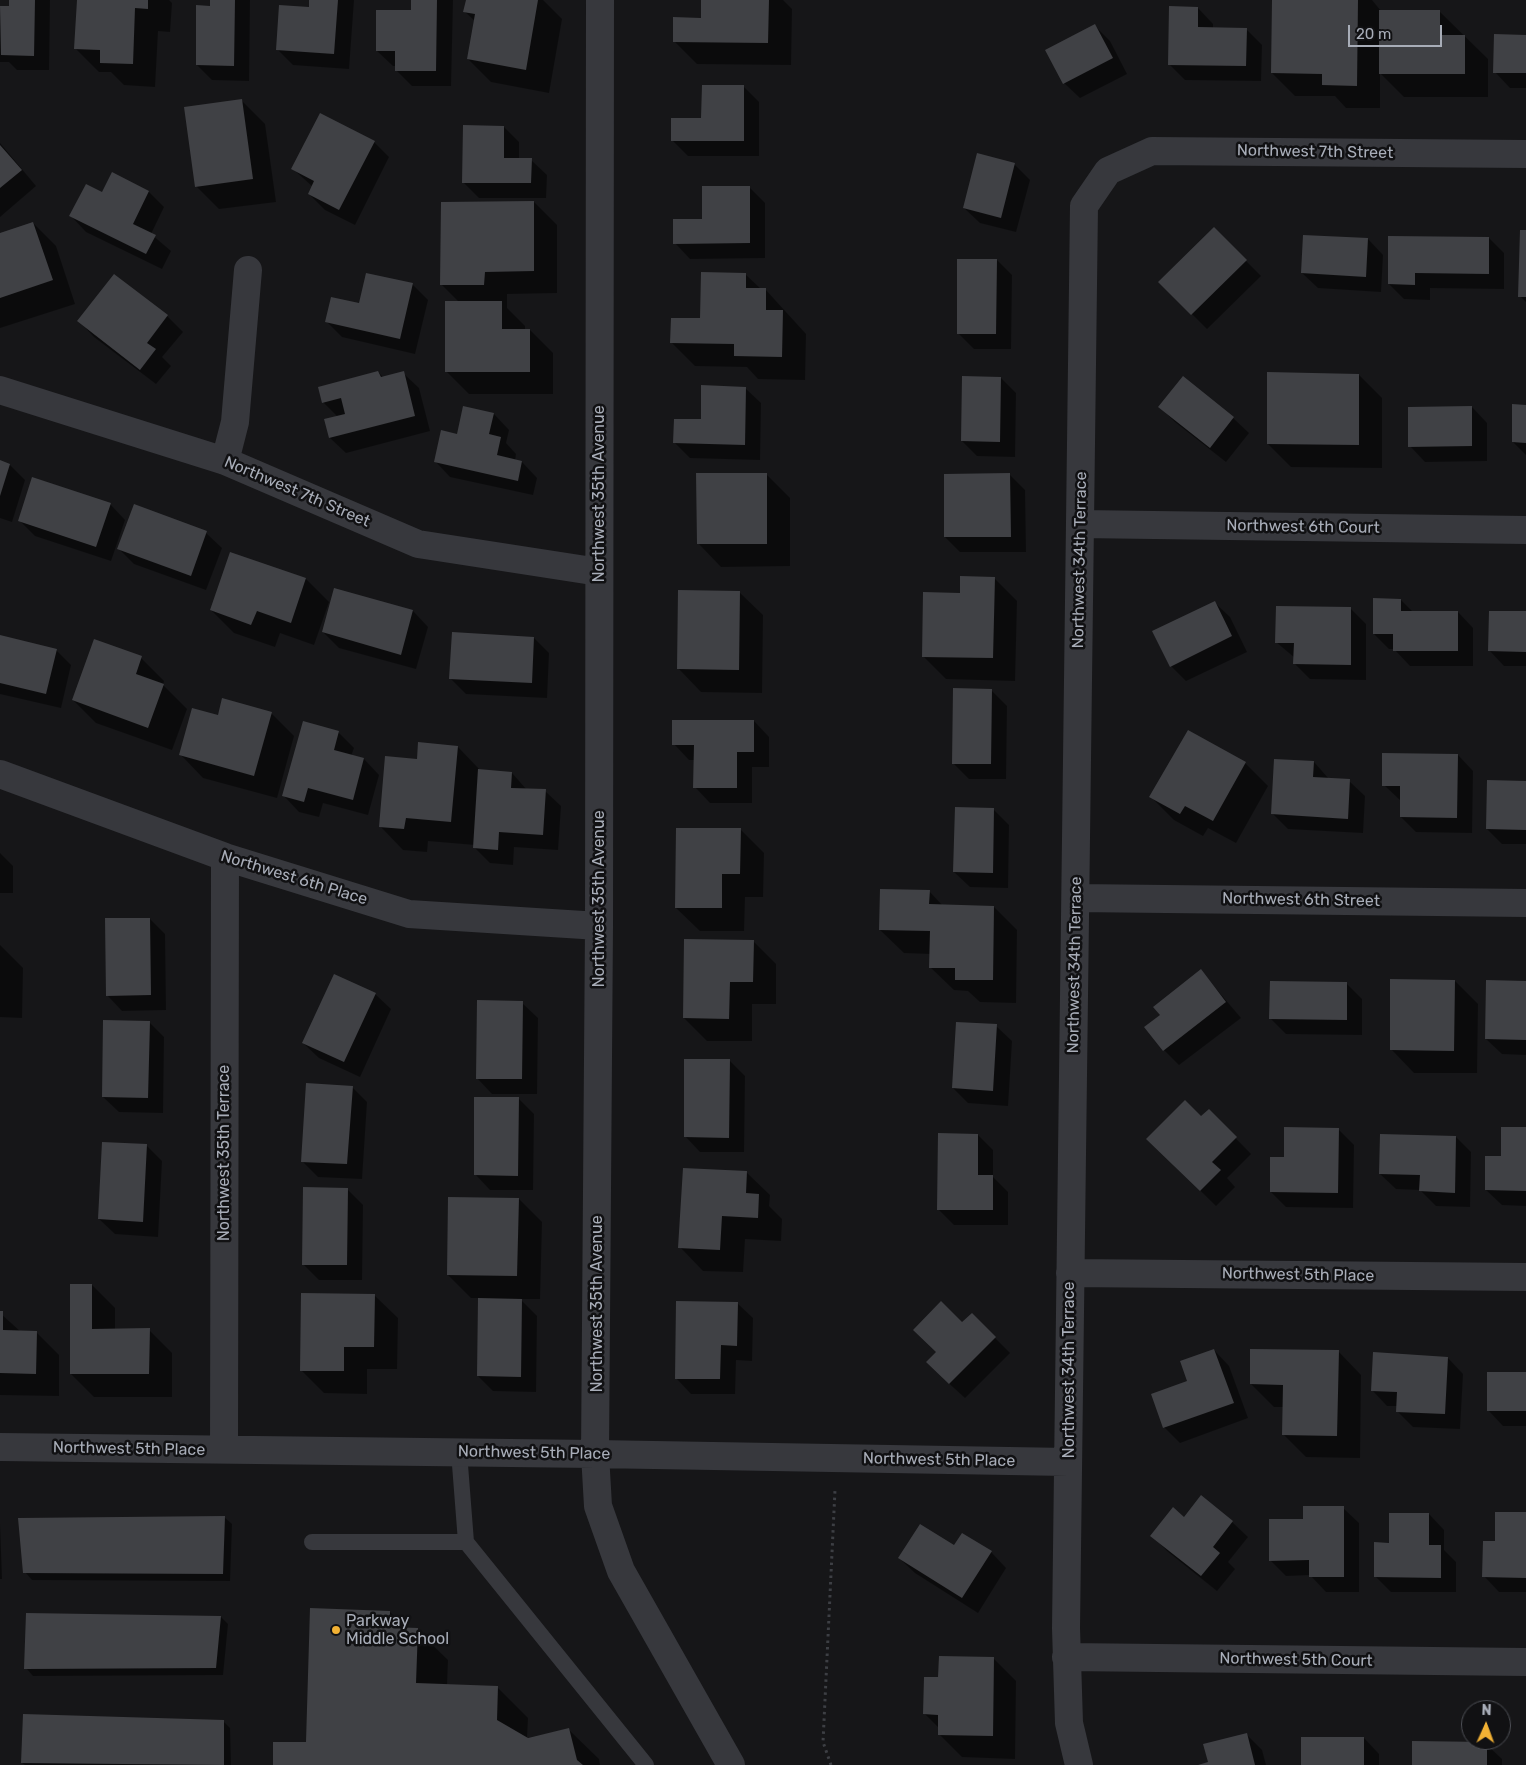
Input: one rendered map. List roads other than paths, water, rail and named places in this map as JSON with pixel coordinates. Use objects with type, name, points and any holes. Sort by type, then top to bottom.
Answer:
[{"type":"street","name":"Northwest 35th Avenue","points":[[600,0],[599,926],[595,1454],[598,1506],[621,1571],[731,1765]]},
{"type":"street","name":"Northwest 7th Street","points":[[1108,171],[1152,151],[1526,154]]},
{"type":"street","name":"Northwest 34th Terrace","points":[[1079,1765],[1069,1723],[1066,1657],[1084,206],[1108,171]]},
{"type":"street","points":[[225,461],[235,422],[248,270]]},
{"type":"street","name":"Northwest 7th Street","points":[[0,390],[225,461],[418,544],[599,572]]},
{"type":"street","name":"Northwest 6th Court","points":[[1080,524],[1526,530]]},
{"type":"street","name":"Northwest 6th Place","points":[[0,774],[225,857],[409,914],[599,926]]},
{"type":"street","name":"Northwest 35th Terrace","points":[[224,1450],[225,857]]},
{"type":"street","name":"Northwest 6th Street","points":[[1076,898],[1526,903]]},
{"type":"street","name":"Northwest 5th Place","points":[[1070,1273],[1526,1277]]},
{"type":"street","name":"Northwest 5th Place","points":[[0,1448],[459,1452],[1068,1462]]},
{"type":"street","name":"Northwest 5th Court","points":[[1066,1657],[1526,1662]]},
{"type":"lane","points":[[459,1452],[466,1542],[646,1765]]},
{"type":"lane","points":[[312,1542],[466,1542]]},
{"type":"place","name":"Parkway Middle School","points":[[336,1630]]}]
